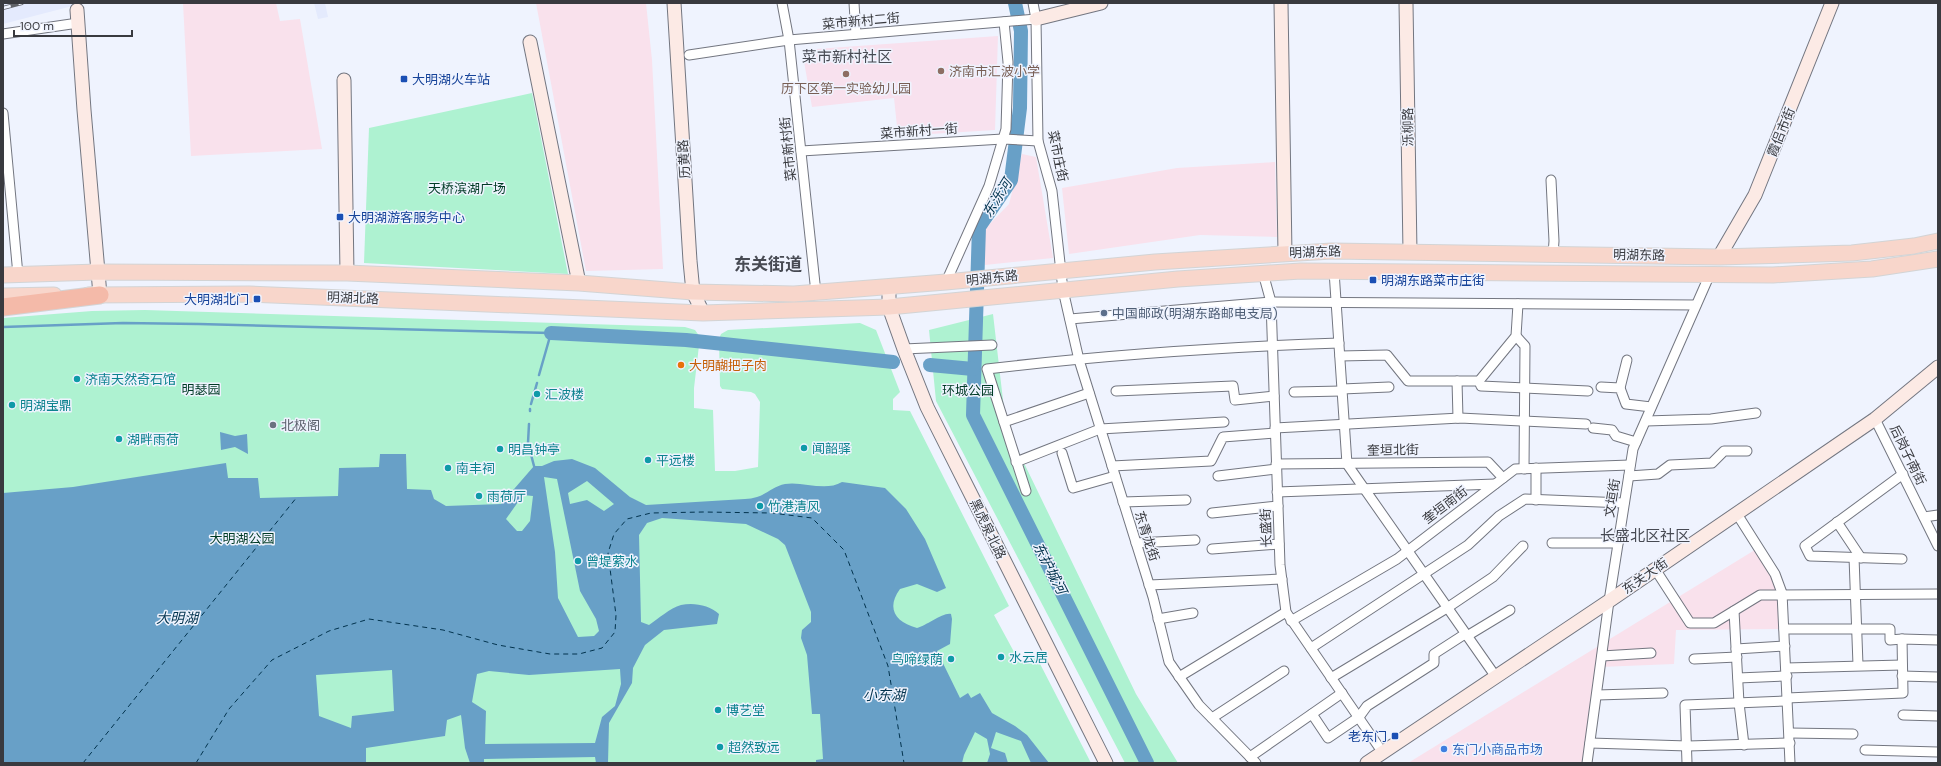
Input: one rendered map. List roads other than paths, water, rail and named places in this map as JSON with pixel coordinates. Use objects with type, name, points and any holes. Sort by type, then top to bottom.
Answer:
[{"type":"highway","points":[[3,307],[100,295]]},
{"type":"main road","name":"明湖东路","points":[[693,292],[816,293],[1155,262],[1332,251],[1720,256],[1852,253],[1914,246],[1938,241]]},
{"type":"main road","name":"明湖东路","points":[[703,313],[889,307],[1178,278],[1263,273],[1334,271],[1773,275],[1872,269],[1938,259]]},
{"type":"main road","name":"明湖北路","points":[[10,275],[98,272],[347,273],[580,283],[693,292]]},
{"type":"main road","name":"明湖北路","points":[[3,296],[249,294],[703,313]]},
{"type":"street","name":"历黄路","points":[[674,3],[685,169],[688,242],[693,292],[703,313]]},
{"type":"street","name":"菜市新村街","points":[[782,3],[789,40],[816,293]]},
{"type":"street","points":[[854,3],[856,34]]},
{"type":"street","name":"菜市庄街","points":[[1033,3],[1036,19],[1034,141],[1052,192],[1063,290]]},
{"type":"street","points":[[1036,19],[1101,3]]},
{"type":"street","points":[[1281,3],[1285,254]]},
{"type":"street","name":"泺柳路","points":[[1406,3],[1410,252]]},
{"type":"street","name":"霞侣市街","points":[[1720,256],[1755,195],[1832,3]]},
{"type":"street","points":[[3,34],[78,17],[84,110],[100,295]]},
{"type":"street","name":"菜市新村二街","points":[[688,55],[789,40],[1036,19]]},
{"type":"street","points":[[947,282],[989,186],[1005,139],[1008,22]]},
{"type":"street","points":[[530,42],[580,283]]},
{"type":"street","points":[[344,80],[347,273]]},
{"type":"street","points":[[3,114],[10,275]]},
{"type":"street","name":"菜市新村一街","points":[[801,151],[1005,139],[1034,141]]},
{"type":"street","points":[[1551,180],[1554,241],[1553,254]]},
{"type":"street","points":[[1334,271],[1347,464],[1496,677]]},
{"type":"street","name":"长盛街","points":[[1263,273],[1270,302],[1279,544],[1286,612],[1383,753]]},
{"type":"street","name":"文垣街","points":[[1587,763],[1609,601],[1633,449],[1710,274]]},
{"type":"street","name":"黑虎泉北路","points":[[889,287],[889,307],[927,407],[1106,763]]},
{"type":"street","name":"东青龙街","points":[[1063,290],[1078,358],[1149,585],[1169,662],[1198,705],[1253,760]]},
{"type":"street","points":[[1070,319],[1270,302],[1696,305]]},
{"type":"street","points":[[1479,381],[1516,336],[1518,304]]},
{"type":"street","points":[[1516,336],[1525,346],[1524,469]]},
{"type":"street","points":[[1026,491],[987,369],[1078,358],[1272,345],[1339,343]]},
{"type":"street","points":[[904,349],[992,345]]},
{"type":"street","points":[[1340,356],[1387,355],[1408,381],[1479,381]]},
{"type":"street","points":[[1627,360],[1620,388],[1626,404],[1651,407]]},
{"type":"street","name":"东关大街","points":[[1367,763],[1609,601],[1875,419],[1938,367]]},
{"type":"street","points":[[1457,381],[1458,418]]},
{"type":"street","points":[[1479,381],[1481,386],[1588,391]]},
{"type":"street","points":[[1116,392],[1233,386],[1235,400],[1274,396]]},
{"type":"street","points":[[1294,392],[1389,387]]},
{"type":"street","points":[[1602,387],[1620,388]]},
{"type":"street","points":[[1004,422],[1089,393]]},
{"type":"street","points":[[1646,420],[1711,419],[1756,413]]},
{"type":"street","points":[[1112,466],[1211,461],[1223,437],[1275,430],[1344,424],[1458,418],[1589,426],[1612,430],[1616,436],[1636,442]]},
{"type":"street","name":"后岗子南街","points":[[1875,419],[1938,546]]},
{"type":"street","points":[[1016,462],[1100,429],[1224,422]]},
{"type":"street","points":[[1629,476],[1658,474],[1670,465],[1712,463],[1724,451],[1747,451]]},
{"type":"street","points":[[1062,453],[1073,488],[1115,476]]},
{"type":"street","name":"奎垣北街","points":[[1218,476],[1276,466],[1488,462],[1503,478]]},
{"type":"street","name":"奎垣南街","points":[[1291,621],[1396,558],[1515,469],[1630,465]]},
{"type":"street","points":[[1536,468],[1536,500]]},
{"type":"street","points":[[1902,559],[1810,556],[1805,546],[1903,474]]},
{"type":"street","points":[[1277,492],[1495,484]]},
{"type":"street","points":[[1311,648],[1468,545],[1499,516],[1526,499],[1624,503]]},
{"type":"street","points":[[1123,502],[1186,500]]},
{"type":"street","points":[[1212,513],[1278,506]]},
{"type":"street","points":[[1737,514],[1775,574],[1782,596],[1790,733],[1790,763]]},
{"type":"street","points":[[1924,517],[1938,515]]},
{"type":"street","points":[[1837,522],[1858,558],[1856,628],[1858,665]]},
{"type":"street","points":[[1136,543],[1195,540]]},
{"type":"street","points":[[1552,543],[1618,543]]},
{"type":"street","points":[[1212,549],[1279,544]]},
{"type":"street","points":[[1332,678],[1447,608],[1493,577],[1523,546]]},
{"type":"street","points":[[1655,569],[1690,623],[1714,623],[1760,594],[1782,596],[1938,594]]},
{"type":"street","points":[[1149,585],[1282,579]]},
{"type":"street","points":[[1312,714],[1328,738],[1359,717],[1367,706],[1434,663],[1434,654],[1510,610]]},
{"type":"street","points":[[1734,611],[1739,703],[1744,744]]},
{"type":"street","points":[[1179,677],[1286,612]]},
{"type":"street","points":[[1158,619],[1193,613]]},
{"type":"street","points":[[1784,629],[1890,629],[1890,640],[1938,640]]},
{"type":"street","points":[[1687,763],[1688,746],[1685,705],[1903,693],[1902,639]]},
{"type":"street","points":[[1694,659],[1785,646]]},
{"type":"street","points":[[1602,656],[1651,653]]},
{"type":"street","points":[[1738,678],[1858,665],[1902,665]]},
{"type":"street","points":[[1212,718],[1284,671]]},
{"type":"street","points":[[1902,676],[1938,677]]},
{"type":"street","points":[[1253,760],[1312,714],[1342,693]]},
{"type":"street","points":[[1596,695],[1663,693]]},
{"type":"street","points":[[1903,715],[1938,716]]},
{"type":"street","points":[[1790,733],[1853,734]]},
{"type":"street","points":[[1590,743],[1688,746],[1790,743]]},
{"type":"street","points":[[1865,750],[1938,752]]},
{"type":"water","points":[[220,432],[235,436],[247,434],[248,454],[235,447],[221,450]]},
{"type":"water","name":"大明湖","points":[[380,454],[406,454],[407,489],[431,490],[434,499],[446,506],[501,504],[534,466],[542,466],[554,461],[572,459],[595,468],[630,497],[646,505],[750,499],[761,496],[781,485],[792,483],[828,486],[842,482],[885,488],[906,509],[925,539],[946,588],[937,592],[917,584],[900,589],[894,602],[893,608],[895,613],[903,622],[917,628],[939,617],[951,614],[950,644],[937,651],[960,698],[968,693],[971,698],[980,693],[992,713],[1015,726],[1027,735],[1049,763],[1031,763],[1021,741],[996,732],[991,748],[1005,753],[1008,763],[987,763],[990,754],[987,739],[975,732],[964,755],[962,763],[816,763],[816,760],[823,759],[820,714],[812,714],[807,655],[801,638],[802,630],[811,622],[811,612],[785,545],[778,539],[746,524],[662,518],[647,523],[639,535],[641,622],[649,625],[664,614],[681,605],[691,604],[706,606],[719,614],[717,624],[664,630],[645,645],[633,668],[632,683],[609,723],[608,763],[596,763],[595,757],[484,759],[484,763],[470,763],[465,748],[461,715],[447,720],[445,736],[366,748],[366,763],[3,763],[3,493],[73,487],[226,463],[228,478],[258,478],[260,498],[338,496],[339,468],[379,467]],"holes":[[[544,477],[557,479],[580,591],[596,619],[599,631],[594,636],[578,637],[558,598],[555,552]],[[587,481],[614,504],[604,511],[587,500],[570,504],[568,493]],[[523,495],[533,496],[530,521],[522,531],[517,531],[506,519]],[[620,669],[621,684],[615,706],[602,717],[595,743],[485,744],[486,711],[472,702],[477,674],[489,671],[529,675]],[[392,670],[394,711],[352,716],[351,728],[319,716],[316,675]]]},
{"type":"waterway","name":"东护城河","points":[[1015,3],[1021,31],[1020,108],[1011,180],[979,227],[973,415],[1147,763]]},
{"type":"waterway","points":[[3,327],[123,323],[551,333],[539,375]]},
{"type":"waterway","points":[[551,333],[686,340],[893,362]]},
{"type":"waterway","points":[[930,365],[973,369]]},
{"type":"waterway","points":[[531,404],[537,383]]},
{"type":"waterway","points":[[529,424],[528,443],[534,466]]},
{"type":"railway","points":[[3,8],[22,3]]},
{"type":"place","name":"济南市汇波小学","points":[[941,71]]},
{"type":"place","name":"历下区第一实验幼儿园","points":[[846,74]]},
{"type":"place","name":"大明湖火车站","points":[[404,79]]},
{"type":"place","name":"大明湖游客服务中心","points":[[340,217]]},
{"type":"place","name":"明湖东路菜市庄街","points":[[1373,280]]},
{"type":"place","name":"大明湖北门","points":[[257,299]]},
{"type":"place","name":"中国邮政(明湖东路邮电支局)","points":[[1104,313]]},
{"type":"place","name":"大明醐把子肉","points":[[681,365]]},
{"type":"place","name":"济南天然奇石馆","points":[[77,379]]},
{"type":"place","name":"汇波楼","points":[[537,394]]},
{"type":"place","name":"明湖宝鼎","points":[[12,405]]},
{"type":"place","name":"北极阁","points":[[273,425]]},
{"type":"place","name":"湖畔雨荷","points":[[119,439]]},
{"type":"place","name":"闻韶驿","points":[[804,448]]},
{"type":"place","name":"明昌钟亭","points":[[500,449]]},
{"type":"place","name":"平远楼","points":[[648,460]]},
{"type":"place","name":"南丰祠","points":[[448,468]]},
{"type":"place","name":"雨荷厅","points":[[479,496]]},
{"type":"place","name":"竹港清风","points":[[760,506]]},
{"type":"place","name":"曾堤萦水","points":[[578,561]]},
{"type":"place","name":"水云居","points":[[1001,657]]},
{"type":"place","name":"鸟啼绿荫","points":[[951,659]]},
{"type":"place","name":"博艺堂","points":[[718,710]]},
{"type":"place","name":"老东门","points":[[1395,736]]},
{"type":"place","name":"超然致远","points":[[720,747]]},
{"type":"place","name":"东门小商品市场","points":[[1444,749]]},
{"type":"district","name":"菜市新村社区","points":[[847,57]]},
{"type":"district","name":"东关街道","points":[[768,264]]},
{"type":"district","name":"长盛北区社区","points":[[1645,536]]},
{"type":"park label","name":"天桥滨湖广场","points":[[467,188]]},
{"type":"park label","name":"明瑟园","points":[[201,389]]},
{"type":"park label","name":"环城公园","points":[[968,390]]},
{"type":"park label","name":"大明湖公园","points":[[242,538]]},
{"type":"water label","name":"东泺河","points":[[997,198]]},
{"type":"water label","name":"小东湖","points":[[884,695]]}]
